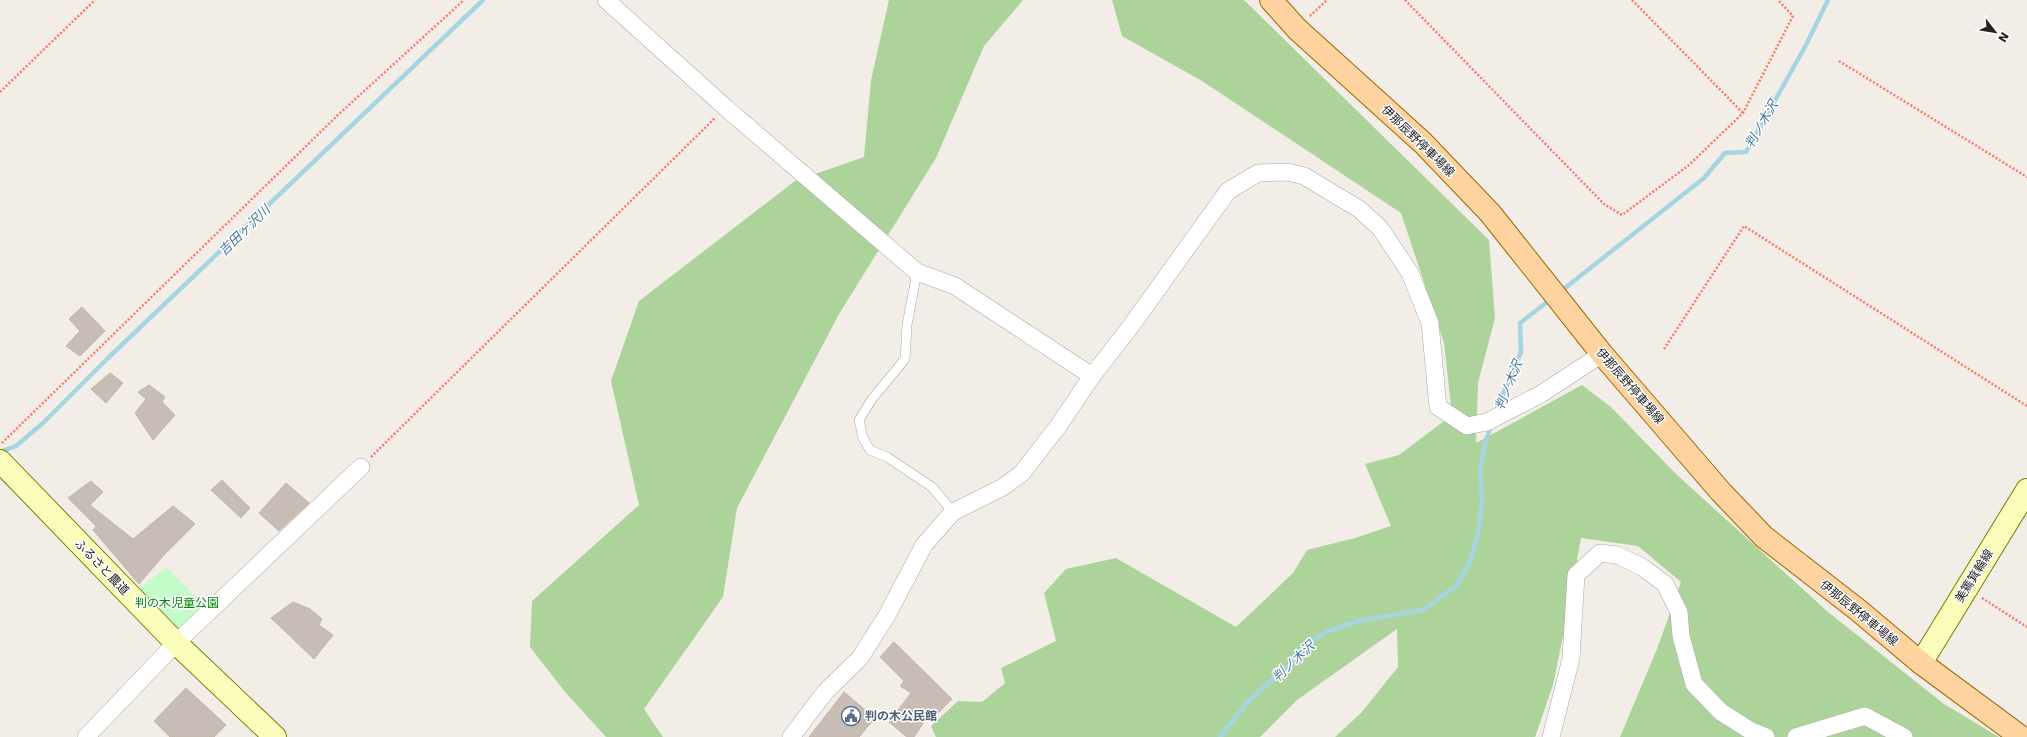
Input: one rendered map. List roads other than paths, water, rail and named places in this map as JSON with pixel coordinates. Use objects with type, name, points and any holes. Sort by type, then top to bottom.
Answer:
[{"type":"main road","name":"伊那辰野停車場線","points":[[1271,0],[1297,29],[1423,143],[1490,213],[1602,354],[1721,492],[1764,537],[1858,610],[1921,663],[2021,737]]},
{"type":"street","points":[[606,0],[726,108],[917,272],[955,286],[1092,376]]},
{"type":"street","points":[[791,737],[826,691],[860,658],[886,617],[924,545],[953,512],[1003,487],[1022,473],[1059,425],[1092,376],[1128,330],[1228,191],[1258,173],[1288,172],[1304,176],[1358,209],[1380,228],[1410,273],[1430,323],[1438,407],[1467,426],[1487,422],[1541,394],[1602,354]]},
{"type":"street","name":"ふるさと農道","points":[[0,461],[176,644],[275,737]]},
{"type":"street","points":[[86,737],[176,644],[361,467]]},
{"type":"street","name":"美篶箕輪線","points":[[1921,663],[2027,490]]},
{"type":"street","points":[[1551,737],[1571,659],[1576,576],[1600,553],[1617,555],[1642,567],[1665,584],[1679,612],[1681,636],[1694,684],[1721,712],[1766,737]]},
{"type":"street","points":[[1796,737],[1864,716],[1904,737]]},
{"type":"lane","points":[[917,272],[907,325],[905,358],[872,399],[858,420],[863,438],[870,450],[887,457],[932,487],[953,512]]},
{"type":"waterway","name":"吉田ヶ沢川","points":[[0,452],[16,446],[43,423],[107,359],[483,0]]},
{"type":"waterway","name":"判ノ木沢","points":[[1560,292],[1704,178],[1725,153],[1746,152],[1806,45],[1828,0]]},
{"type":"waterway","name":"判ノ木沢","points":[[1496,411],[1521,352],[1520,323],[1551,299]]},
{"type":"waterway","name":"判ノ木沢","points":[[1220,737],[1246,704],[1281,671],[1289,666],[1306,645],[1326,632],[1358,621],[1423,610],[1456,586],[1470,562],[1478,534],[1482,500],[1480,470],[1485,443],[1491,426]]},
{"type":"place","name":"判の木公民館","points":[[851,716]]},
{"type":"park label","name":"判の木児童公園","points":[[177,603]]}]
